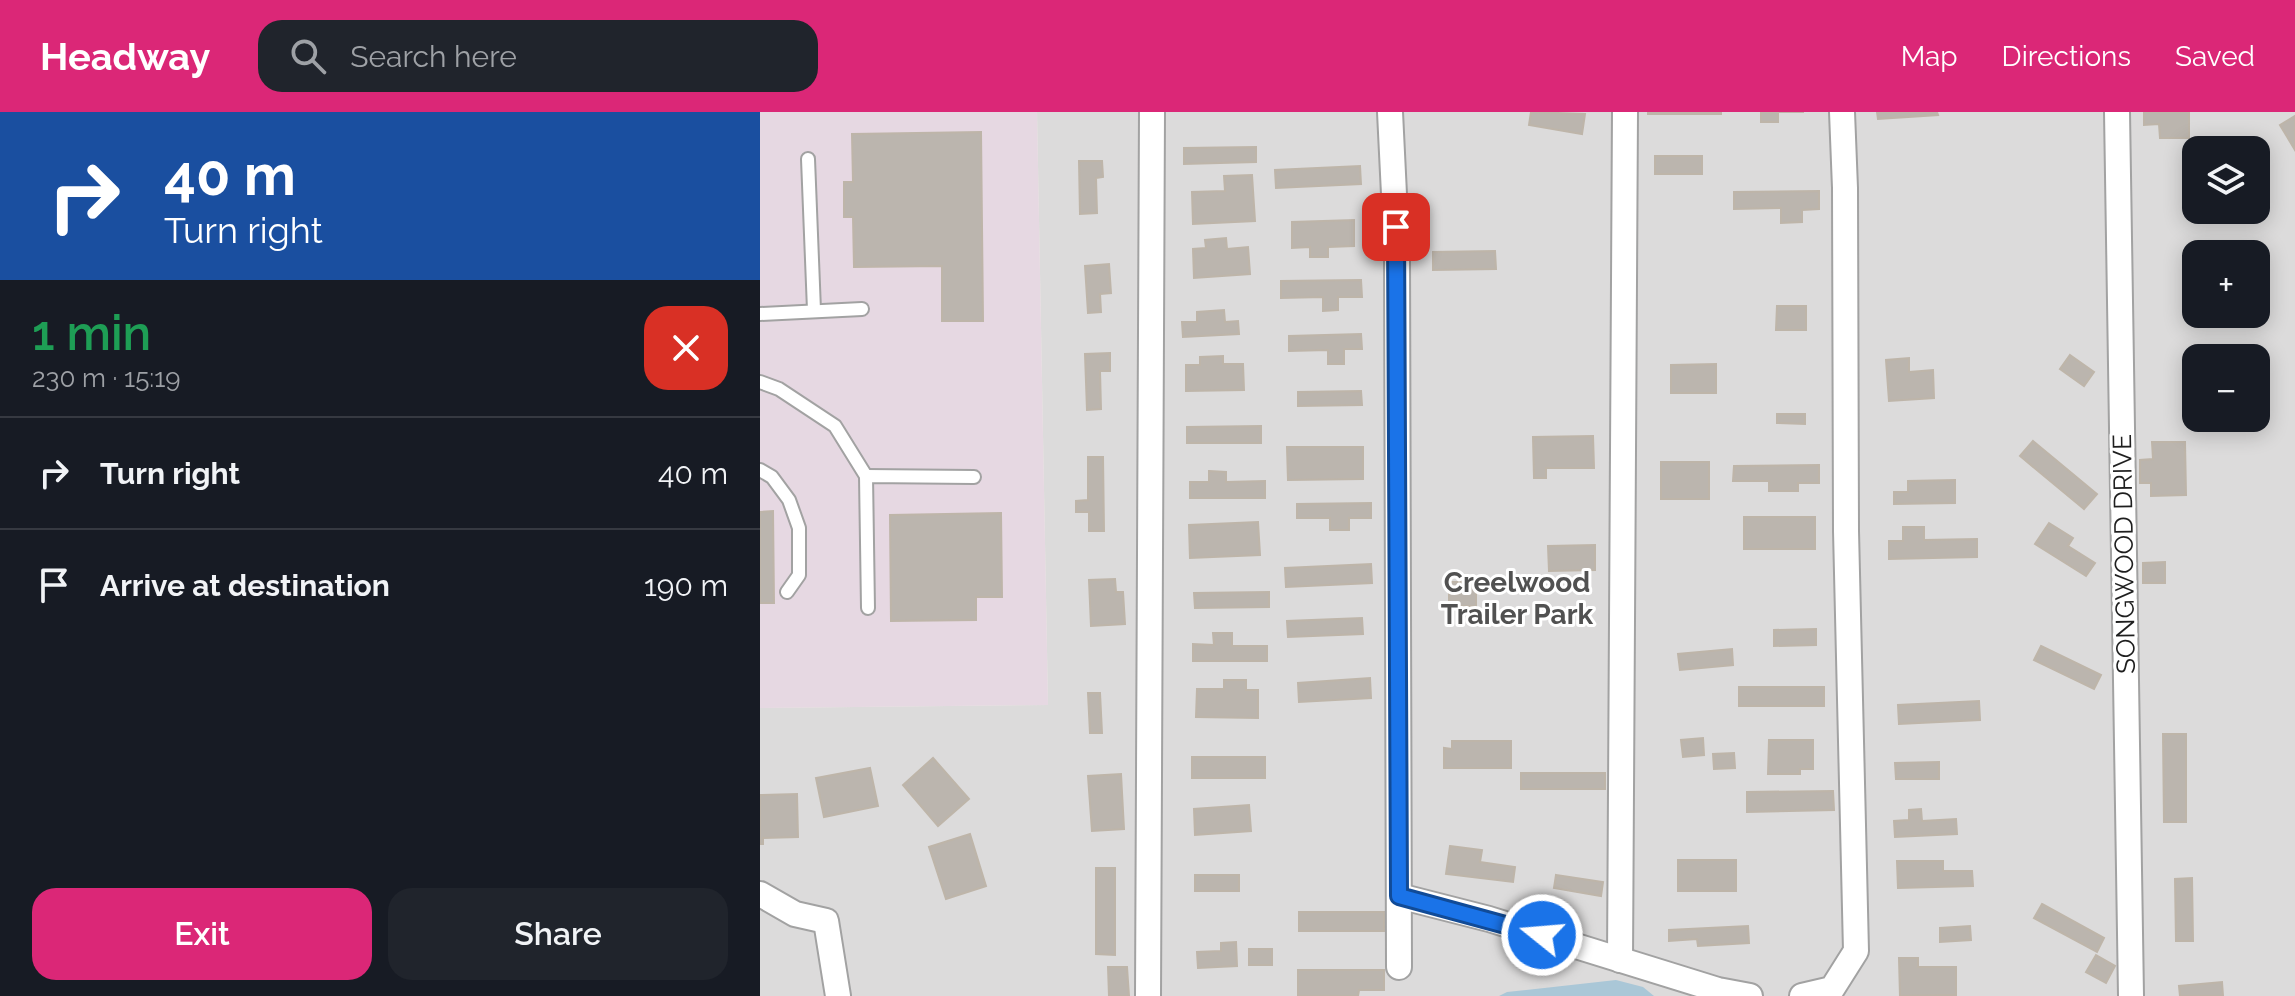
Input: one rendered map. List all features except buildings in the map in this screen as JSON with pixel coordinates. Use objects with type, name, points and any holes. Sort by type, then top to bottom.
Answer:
[{"type":"street","points":[[1148,996],[1152,112]]},
{"type":"street","points":[[1390,112],[1397,256],[1399,967]]},
{"type":"street","points":[[1620,960],[1625,112]]},
{"type":"street","points":[[1802,996],[1832,989],[1856,951],[1846,531],[1842,112]]},
{"type":"street","name":"SONGWOOD DRIVE","points":[[2117,112],[2131,996]]},
{"type":"street","points":[[760,894],[795,914],[826,921],[838,996]]},
{"type":"street","points":[[1399,896],[1489,919],[1717,993],[1750,996]]},
{"type":"lane","points":[[808,159],[814,310]]},
{"type":"lane","points":[[760,314],[862,309]]},
{"type":"lane","points":[[760,382],[779,389],[835,426],[866,476],[868,608]]},
{"type":"lane","points":[[760,470],[772,477],[789,500],[799,528],[799,575],[787,592]]},
{"type":"lane","points":[[866,476],[974,477]]},
{"type":"shaded area","points":[[760,112],[1037,112],[1048,705],[760,708]]},
{"type":"shaded area","points":[[1037,112],[2295,112],[2295,996],[760,996],[760,708],[1048,705]]},
{"type":"water","points":[[1616,980],[1643,987],[1654,996],[1499,996],[1507,992]]},
{"type":"district","name":"Creelwood Trailer Park","points":[[1517,598]]},
{"type":"route","points":[[1396,227],[1399,896],[1542,935]]}]
